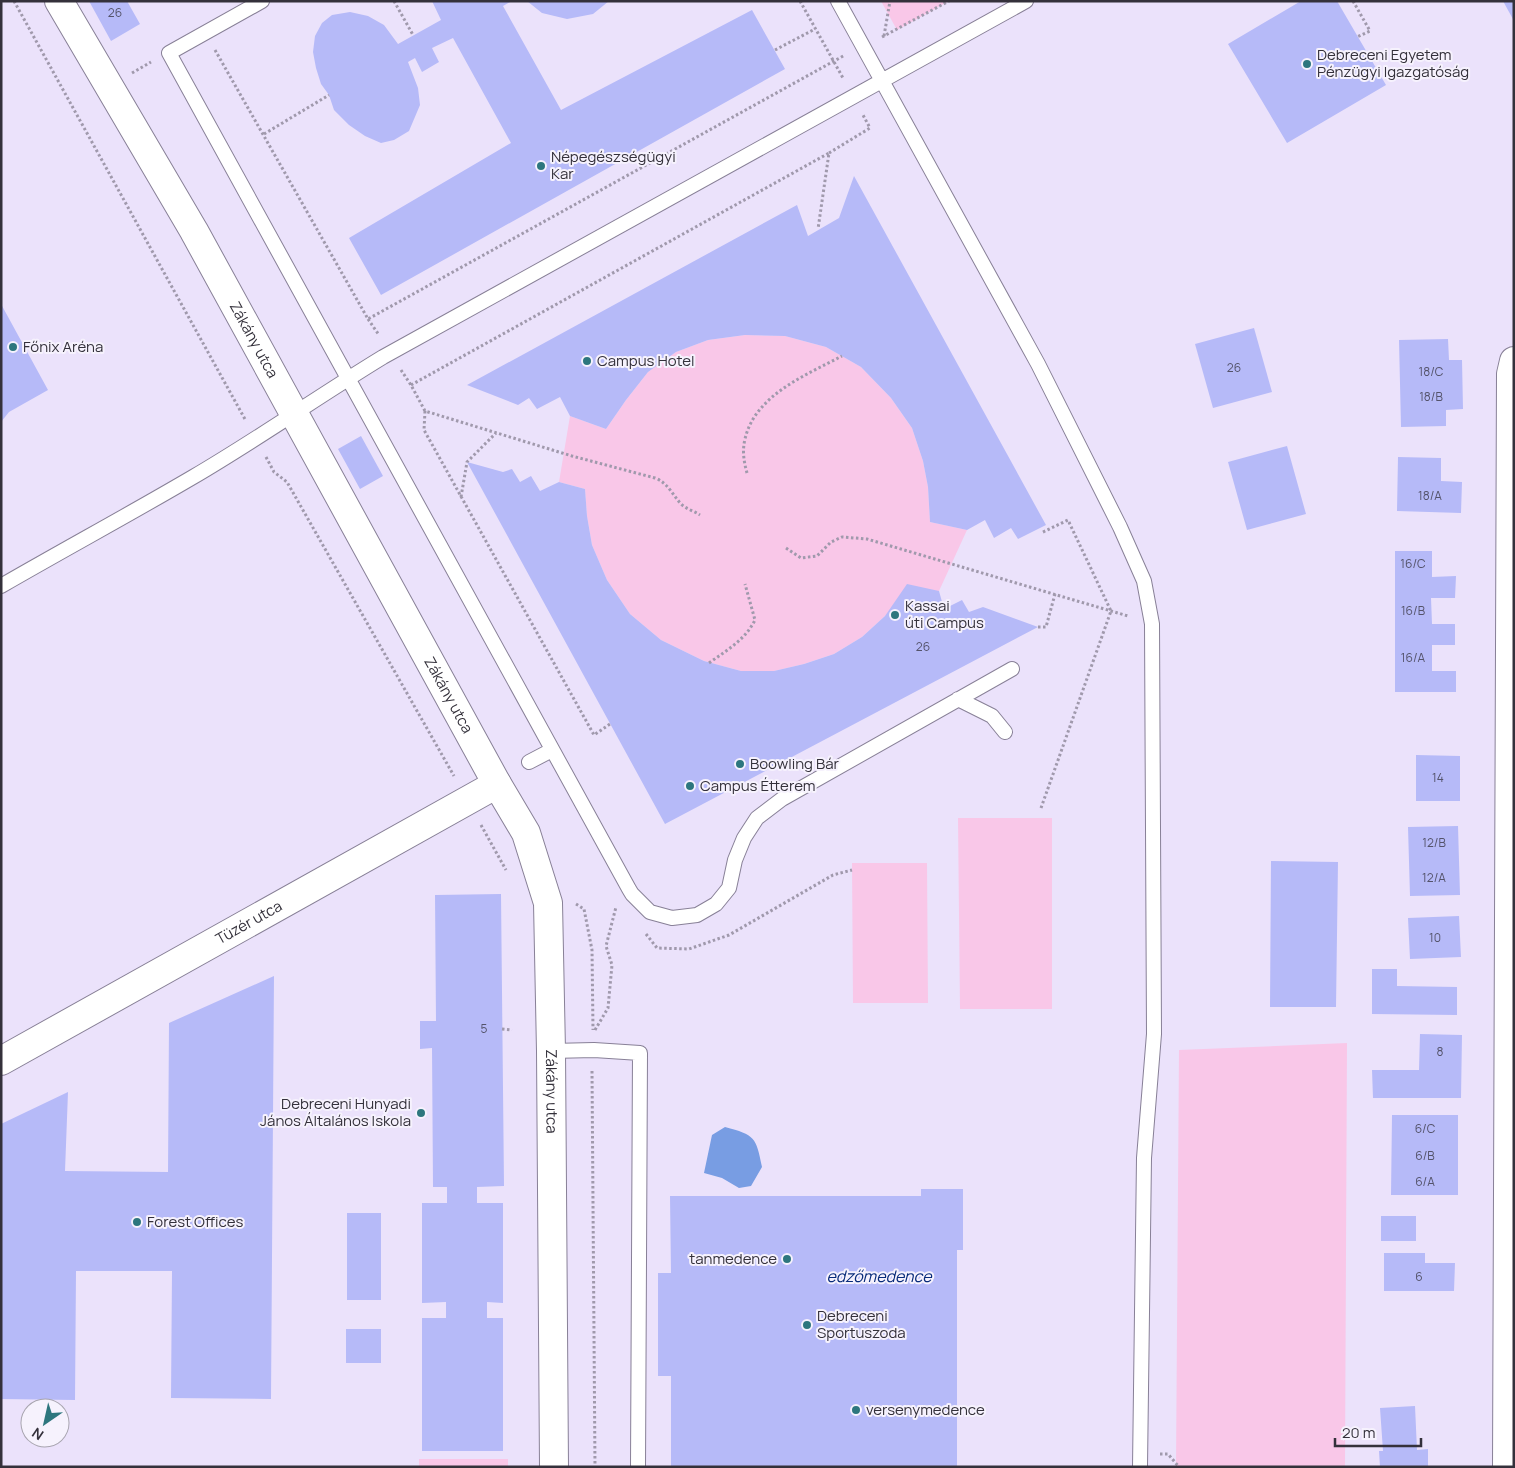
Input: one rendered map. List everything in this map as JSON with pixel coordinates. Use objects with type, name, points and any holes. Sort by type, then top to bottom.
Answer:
[{"type":"street","name":"Zákány utca","points":[[59,1],[194,231],[497,784],[526,833],[548,903],[554,1467]]},
{"type":"street","points":[[1507,1467],[1511,374],[1514,361]]},
{"type":"street","name":"Tüzér utca","points":[[1,1061],[497,784]]},
{"type":"lane","points":[[262,1],[169,53],[632,894],[650,912],[672,918],[697,915],[716,904],[729,888],[735,860],[744,838],[757,818],[782,799],[1012,669]]},
{"type":"lane","points":[[838,1],[1038,364],[1120,527],[1144,580],[1152,624],[1154,1034],[1144,1158],[1140,1467]]},
{"type":"lane","points":[[1,586],[194,477],[294,415],[348,378],[397,349],[1026,1]]},
{"type":"lane","points":[[958,699],[992,716],[1004,732]]},
{"type":"lane","points":[[529,762],[552,750]]},
{"type":"lane","points":[[551,1051],[594,1050],[640,1053],[638,1467]]},
{"type":"path","points":[[14,1],[256,439]]},
{"type":"path","points":[[394,1],[413,35]]},
{"type":"path","points":[[884,36],[890,1]]},
{"type":"path","points":[[205,32],[368,319],[833,61],[949,1]]},
{"type":"path","points":[[1353,1],[1370,31],[1357,37]]},
{"type":"path","points":[[775,50],[815,29]]},
{"type":"path","points":[[264,134],[329,95]]},
{"type":"path","points":[[610,724],[594,735],[424,430],[424,411],[411,385],[829,154],[818,230]]},
{"type":"path","points":[[747,473],[743,458],[744,440],[748,428],[758,412],[786,386],[842,356]]},
{"type":"path","points":[[424,411],[572,456],[661,480],[668,486],[682,505],[700,514]]},
{"type":"path","points":[[461,497],[467,462],[496,433]]},
{"type":"path","points":[[1041,808],[1111,611],[1068,520],[1042,532]]},
{"type":"path","points":[[786,548],[800,558],[817,556],[831,542],[842,537],[867,539],[1152,624]]},
{"type":"path","points":[[710,663],[732,648],[751,628],[755,620],[745,584]]},
{"type":"path","points":[[1038,627],[1046,627],[1055,594]]},
{"type":"path","points":[[650,912],[646,922],[646,935],[657,948],[689,949],[729,935],[833,875],[852,870]]},
{"type":"path","points":[[593,1033],[608,1008],[612,965],[606,946],[615,908],[632,894]]},
{"type":"path","points":[[502,1029],[512,1030]]},
{"type":"path","points":[[592,1076],[594,1467]]},
{"type":"shaded area","points":[[881,1],[949,1],[897,30]]},
{"type":"shaded area","points":[[745,335],[785,336],[826,347],[861,367],[891,398],[912,428],[923,461],[928,487],[930,522],[967,530],[939,591],[885,616],[862,637],[834,654],[774,671],[741,671],[704,661],[661,640],[630,614],[607,580],[592,545],[585,489],[559,482],[570,416],[606,429],[648,372],[676,352],[708,340]]},
{"type":"shaded area","points":[[958,818],[1052,818],[1052,1009],[960,1009]]},
{"type":"shaded area","points":[[852,863],[927,863],[928,1003],[853,1003]]},
{"type":"shaded area","points":[[1347,1043],[1345,1467],[1176,1467],[1179,1050]]},
{"type":"shaded area","points":[[419,1459],[508,1459],[508,1467],[419,1467]]},
{"type":"water","points":[[725,1127],[743,1132],[756,1143],[762,1167],[751,1186],[739,1188],[722,1178],[704,1173],[712,1135]]},
{"type":"building","points":[[89,1],[127,1],[140,24],[111,41]]},
{"type":"building","name":"Népegészségügyi Kar","points":[[432,1],[512,1],[503,6],[561,110],[752,10],[785,69],[381,295],[349,238],[511,143],[453,38],[432,48],[439,62],[422,72],[415,58],[408,62],[418,88],[420,105],[409,131],[394,140],[381,143],[365,136],[349,125],[334,110],[329,95],[321,84],[316,68],[313,52],[315,36],[322,23],[332,15],[350,12],[368,16],[384,25],[398,44],[441,20]]},
{"type":"building","points":[[527,1],[609,1],[593,14],[567,19],[542,13]]},
{"type":"building","name":"Debreceni Egyetem Pénzügyi Igazgatóság","points":[[1301,1],[1337,1],[1386,85],[1287,143],[1228,44]]},
{"type":"building","points":[[1503,1],[1514,1],[1514,21]]},
{"type":"building","name":"Campus Hotel","points":[[854,176],[1046,525],[1018,539],[1011,528],[994,538],[985,520],[967,530],[930,522],[928,487],[923,461],[912,428],[891,398],[861,367],[826,347],[785,336],[745,335],[708,340],[676,352],[648,372],[606,429],[570,416],[560,397],[537,409],[529,398],[518,405],[467,385],[797,205],[808,236],[839,218]]},
{"type":"building","name":"Főnix Aréna","points":[[1,304],[48,390],[9,412],[1,422]]},
{"type":"building","points":[[1254,328],[1272,392],[1213,408],[1195,344]]},
{"type":"building","points":[[1448,339],[1449,360],[1462,360],[1463,409],[1446,410],[1446,426],[1401,427],[1399,340]]},
{"type":"building","points":[[361,436],[383,476],[360,489],[338,449]]},
{"type":"building","points":[[1287,446],[1306,514],[1247,530],[1228,462]]},
{"type":"building","points":[[1398,457],[1441,458],[1441,481],[1462,482],[1461,513],[1397,511]]},
{"type":"building","points":[[467,462],[503,472],[512,469],[520,482],[531,476],[540,491],[559,482],[585,489],[592,545],[607,580],[630,614],[661,640],[704,661],[741,671],[774,671],[834,654],[862,637],[885,616],[907,584],[939,591],[944,609],[962,600],[969,612],[983,607],[1038,627],[665,824]]},
{"type":"building","points":[[1395,551],[1432,551],[1432,577],[1456,576],[1455,598],[1431,598],[1432,624],[1455,624],[1455,645],[1432,645],[1432,671],[1456,671],[1456,692],[1395,692]]},
{"type":"building","points":[[1416,755],[1460,756],[1460,801],[1416,801]]},
{"type":"building","points":[[1458,826],[1460,895],[1410,896],[1408,827]]},
{"type":"building","points":[[1271,861],[1338,862],[1336,1007],[1270,1007]]},
{"type":"building","points":[[501,894],[504,1186],[477,1187],[477,1203],[503,1203],[503,1303],[487,1302],[487,1318],[503,1318],[503,1451],[422,1451],[422,1318],[446,1318],[446,1302],[422,1303],[422,1203],[447,1203],[447,1187],[433,1187],[432,1048],[420,1049],[420,1021],[436,1021],[435,895]]},
{"type":"building","points":[[1459,916],[1461,957],[1410,959],[1408,918]]},
{"type":"building","points":[[1372,969],[1397,969],[1397,986],[1457,987],[1457,1015],[1372,1014]]},
{"type":"building","name":"Forest Offices","points":[[274,976],[271,1399],[171,1398],[172,1271],[76,1271],[75,1400],[70,1400],[70,1398],[1,1399],[1,1124],[68,1092],[65,1171],[168,1172],[169,1023]]},
{"type":"building","points":[[1420,1034],[1462,1035],[1461,1098],[1373,1098],[1372,1070],[1419,1070]]},
{"type":"building","points":[[1392,1115],[1458,1115],[1458,1195],[1391,1195]]},
{"type":"building","name":"Debreceni Sportuszoda","points":[[921,1189],[963,1189],[963,1250],[957,1250],[957,1467],[671,1467],[671,1376],[658,1376],[658,1273],[671,1273],[670,1196],[921,1196]]},
{"type":"building","points":[[347,1213],[381,1213],[381,1300],[347,1300]]},
{"type":"building","points":[[1381,1216],[1416,1216],[1416,1241],[1381,1241]]},
{"type":"building","points":[[1384,1253],[1425,1253],[1425,1263],[1455,1263],[1454,1291],[1384,1291]]},
{"type":"building","points":[[346,1329],[381,1329],[381,1363],[346,1363]]},
{"type":"building","points":[[1415,1406],[1417,1450],[1428,1449],[1428,1467],[1380,1467],[1379,1451],[1383,1451],[1380,1408]]},
{"type":"place","name":"Debreceni Egyetem Pénzügyi Igazgatóság","points":[[1307,64]]},
{"type":"place","name":"Népegészségügyi Kar","points":[[541,166]]},
{"type":"place","name":"Főnix Aréna","points":[[13,347]]},
{"type":"place","name":"Campus Hotel","points":[[587,361]]},
{"type":"place","name":"Kassai úti Campus","points":[[895,615]]},
{"type":"place","name":"Boowling Bár","points":[[740,764]]},
{"type":"place","name":"Campus Étterem","points":[[690,786]]},
{"type":"place","name":"Debreceni Hunyadi János Általános Iskola","points":[[421,1113]]},
{"type":"place","name":"Forest Offices","points":[[137,1222]]},
{"type":"place","name":"tanmedence","points":[[787,1259]]},
{"type":"place","name":"Debreceni Sportuszoda","points":[[807,1325]]},
{"type":"place","name":"versenymedence","points":[[856,1410]]},
{"type":"water label","name":"edzőmedence","points":[[879,1276]]}]
